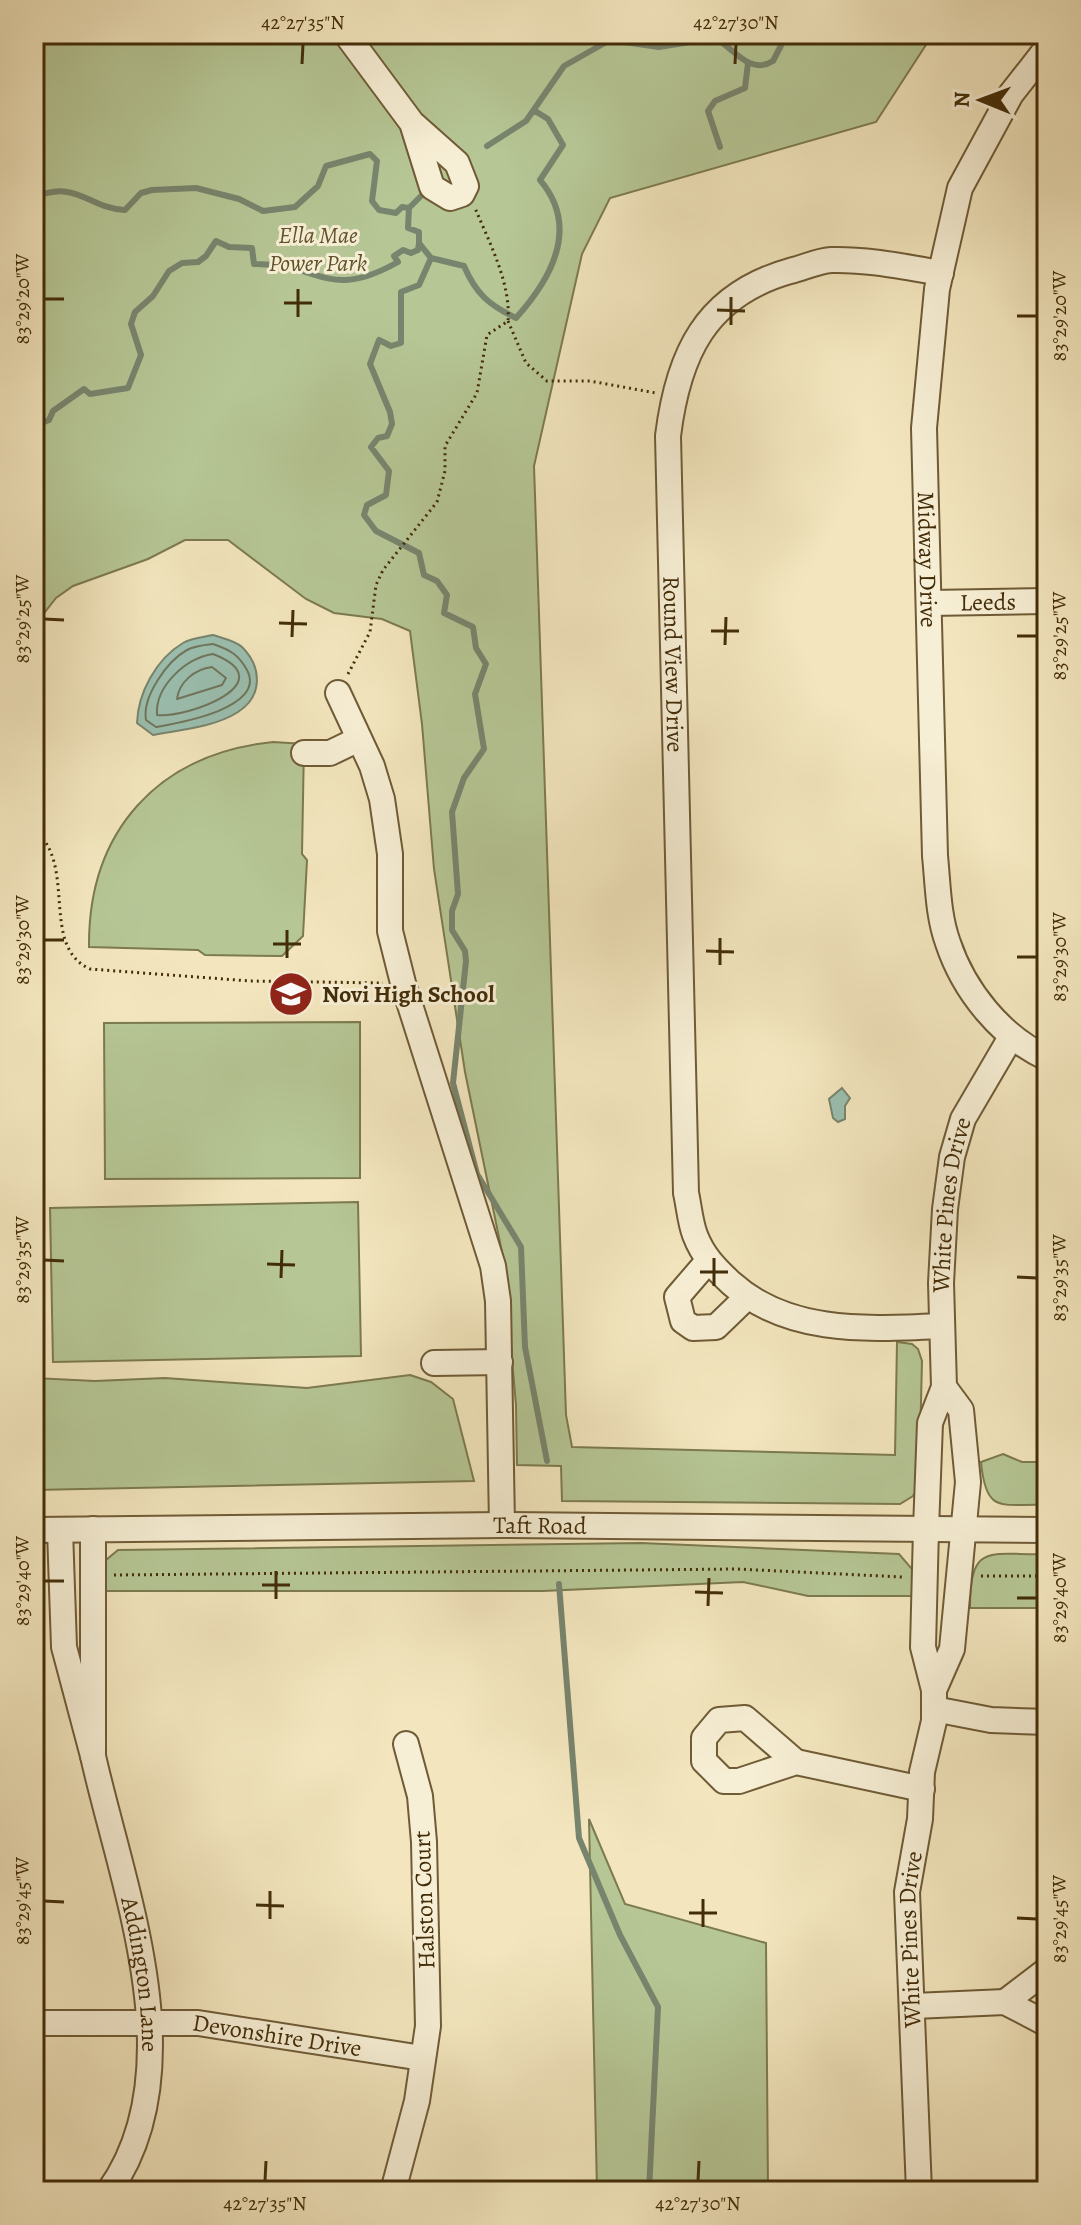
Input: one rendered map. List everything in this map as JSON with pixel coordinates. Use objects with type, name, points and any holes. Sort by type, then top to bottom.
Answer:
[{"type":"street","points":[[346,34],[376,69],[412,123],[457,163],[466,186]]},
{"type":"street","name":"Midway Drive","points":[[1047,48],[1011,94],[960,188],[941,273],[929,355],[924,428],[935,856],[942,922],[948,944],[969,987],[1011,1037],[1047,1058]]},
{"type":"street","name":"Round View Drive","points":[[941,273],[828,260],[771,276],[729,300],[703,327],[683,360],[673,397],[668,436],[686,1193],[694,1233],[708,1261],[747,1297],[785,1318],[809,1323],[895,1328],[941,1326]]},
{"type":"street","name":"Leeds","points":[[930,603],[1047,601]]},
{"type":"street","points":[[338,693],[372,766],[388,823],[390,931],[403,983],[493,1266],[500,1362],[502,1525]]},
{"type":"street","points":[[304,753],[330,753],[359,739]]},
{"type":"street","name":"White Pines Drive","points":[[934,1699],[923,1647],[930,1423],[944,1387],[941,1326],[945,1209],[952,1157],[963,1119],[1011,1037]]},
{"type":"street","points":[[708,1261],[677,1297],[683,1321],[693,1328],[716,1327],[747,1297]]},
{"type":"street","points":[[434,1363],[500,1362]]},
{"type":"street","name":"White Pines Drive","points":[[919,2191],[914,2006],[907,1892],[920,1819],[934,1699],[952,1649],[964,1529],[967,1456],[961,1410],[944,1387]]},
{"type":"street","name":"Taft Road","points":[[34,1530],[502,1525],[1047,1530]]},
{"type":"street","name":"Addington Lane","points":[[93,1529],[93,1756]]},
{"type":"street","name":"Addington Lane","points":[[60,1530],[64,1647],[137,1933],[149,2024],[143,2114],[127,2158],[109,2191]]},
{"type":"street","points":[[934,1699],[991,1720],[1047,1722]]},
{"type":"street","name":"Halston Court","points":[[393,2191],[417,2101],[428,2026],[424,1842],[420,1796],[406,1744]]},
{"type":"street","points":[[796,1762],[922,1789]]},
{"type":"street","points":[[1005,2002],[1047,1970]]},
{"type":"street","points":[[914,2006],[1005,2002],[1047,2024]]},
{"type":"street","name":"Devonshire Drive","points":[[34,2023],[198,2023],[422,2058]]},
{"type":"path","points":[[34,140],[42,150]]},
{"type":"path","points":[[466,186],[495,258],[510,306],[508,321],[526,363],[547,381],[622,385],[673,397]]},
{"type":"path","points":[[338,693],[370,632],[376,585],[401,545],[437,502],[445,471],[445,446],[477,393],[487,335],[508,321]]},
{"type":"path","points":[[34,830],[54,860],[66,945],[75,962],[90,969],[250,981],[403,983]]},
{"type":"path","points":[[112,1575],[737,1569],[925,1577]]},
{"type":"path","points":[[960,1578],[1047,1576]]},
{"type":"green space","name":"Ella Mae Power Park","points":[[34,34],[933,34],[876,122],[610,198],[582,254],[534,466],[566,1415],[572,1447],[895,1455],[897,1342],[912,1344],[918,1349],[922,1361],[919,1485],[913,1496],[900,1504],[562,1501],[561,1466],[517,1465],[516,1405],[503,1257],[465,1072],[434,869],[422,724],[410,631],[382,619],[334,613],[306,599],[228,540],[185,540],[148,559],[73,586],[56,598],[34,626]]},
{"type":"green space","points":[[273,742],[304,744],[302,854],[307,860],[303,936],[282,956],[205,955],[198,950],[89,947],[92,905],[101,868],[116,834],[138,806],[164,782],[196,763],[232,749]]},
{"type":"green space","points":[[360,1022],[360,1178],[105,1179],[104,1023]]},
{"type":"green space","points":[[358,1202],[361,1356],[53,1362],[50,1208]]},
{"type":"green space","points":[[410,1375],[431,1382],[453,1399],[474,1481],[34,1490],[34,1378],[95,1381],[165,1378],[307,1388]]},
{"type":"green space","points":[[1003,1454],[1022,1462],[1047,1462],[1047,1505],[1008,1505],[992,1499],[983,1479],[981,1462]]},
{"type":"green space","points":[[641,1543],[899,1554],[912,1569],[912,1596],[808,1596],[743,1582],[543,1591],[105,1591],[106,1560],[118,1550]]},
{"type":"green space","points":[[1047,1554],[1047,1608],[970,1608],[974,1571],[988,1556]]},
{"type":"green space","points":[[589,1819],[625,1904],[766,1943],[768,2191],[597,2191]]},
{"type":"water","points":[[213,635],[236,643],[249,655],[257,681],[252,698],[238,712],[219,721],[153,735],[137,723],[141,700],[150,678],[165,658],[183,643]]},
{"type":"water","points":[[842,1088],[850,1098],[845,1106],[845,1119],[838,1122],[833,1118],[829,1099]]},
{"type":"waterway","points":[[487,146],[526,121],[564,66],[610,40],[659,47],[715,38],[749,63],[764,65],[773,61],[787,34]]},
{"type":"waterway","points":[[720,147],[708,111],[715,101],[745,88],[748,63]]},
{"type":"waterway","points":[[34,426],[49,420],[53,411],[84,389],[90,394],[128,388],[141,355],[131,324],[135,312],[153,296],[169,271],[182,263],[198,262],[216,241],[229,247],[252,248],[254,264],[277,265],[339,280],[374,274],[398,262],[394,256],[403,250],[411,253],[418,250],[419,243],[431,258],[464,266],[484,298],[516,318],[550,269],[559,234],[558,216],[552,198],[540,180],[563,145],[548,119],[535,111]]},
{"type":"waterway","points":[[34,198],[61,191],[125,210],[141,193],[196,188],[239,199],[263,211],[295,207],[318,186],[326,166],[370,154],[377,161],[372,201],[379,210],[396,213],[402,207],[409,208],[420,197]]},
{"type":"waterway","points":[[409,208],[408,228],[419,232],[419,243]]},
{"type":"waterway","points":[[431,258],[419,285],[401,292],[401,343],[391,346],[379,340],[370,364],[392,424],[387,436],[378,438],[371,447],[389,471],[386,495],[367,505],[364,515],[376,531],[419,553],[424,575],[437,581],[447,595],[444,613],[473,627],[476,648],[486,664],[475,694],[484,749],[464,778],[452,812],[458,894],[452,911],[452,930],[465,951],[466,961],[453,1083],[477,1174],[521,1247],[525,1347],[547,1461]]},
{"type":"waterway","points":[[559,1584],[579,1838],[620,1935],[658,2007],[649,2191]]},
{"type":"place","name":"Novi High School","points":[[291,994]]}]
